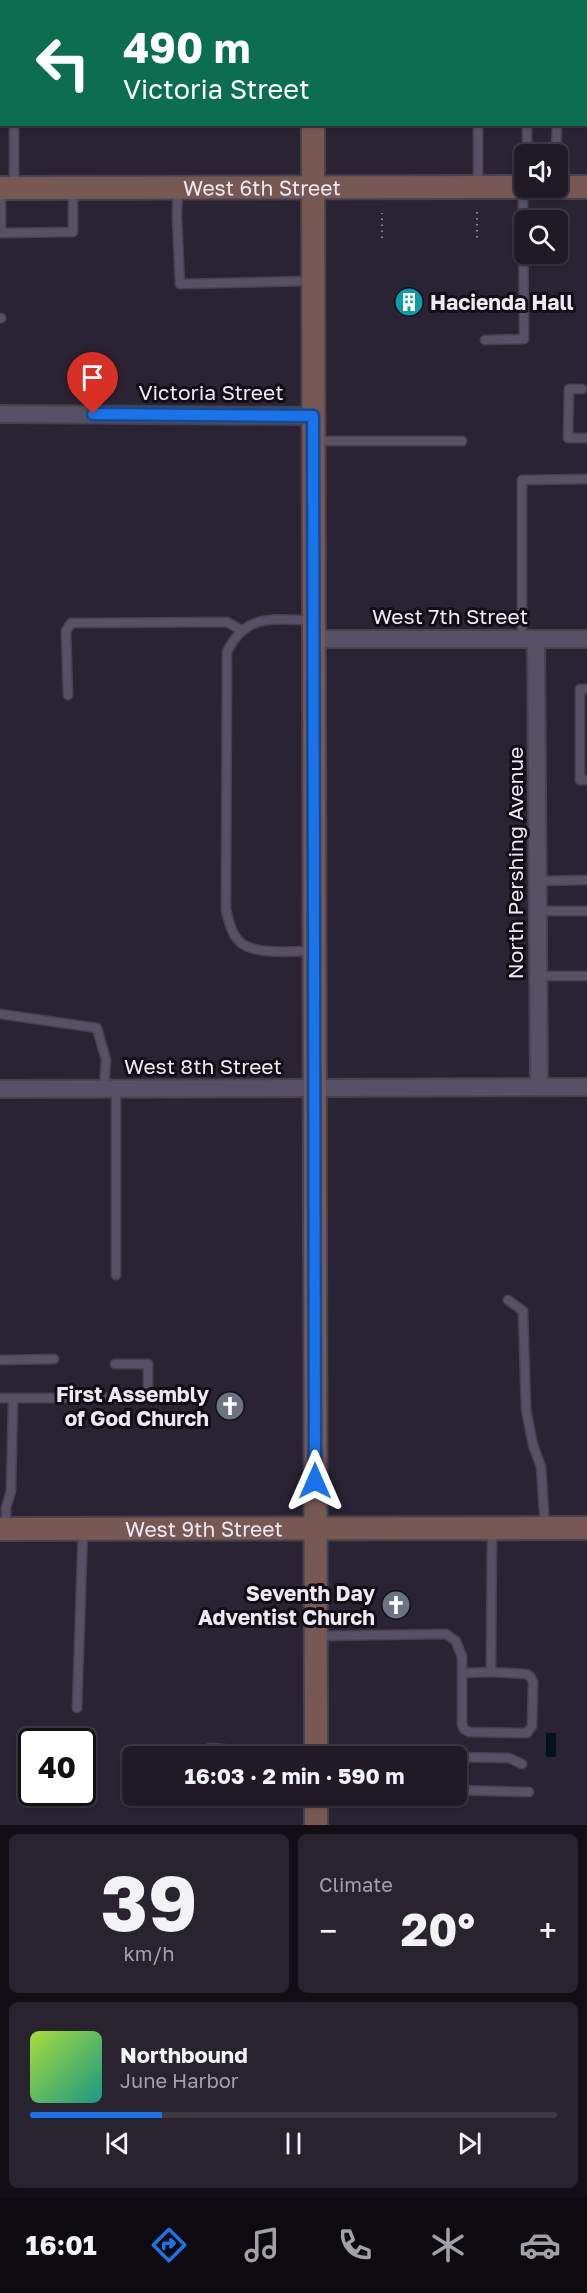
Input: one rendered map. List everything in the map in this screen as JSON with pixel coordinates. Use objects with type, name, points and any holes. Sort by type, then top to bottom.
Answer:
[{"type":"street","points":[[313,126],[316,1746]]},
{"type":"street","name":"West 6th Street","points":[[5,188],[514,187]]},
{"type":"street","points":[[568,187],[587,187]]},
{"type":"street","name":"Victoria Street","points":[[0,414],[313,416]]},
{"type":"street","name":"West 7th Street","points":[[313,629],[529,639],[587,639]]},
{"type":"street","name":"North Pershing Avenue","points":[[529,639],[538,880],[540,1087]]},
{"type":"street","name":"West 8th Street","points":[[0,1089],[587,1087]]},
{"type":"street","name":"West 9th Street","points":[[3,1529],[587,1528]]},
{"type":"street","points":[[316,1806],[316,1825]]},
{"type":"lane","points":[[14,126],[1,233],[73,232],[73,188]]},
{"type":"lane","points":[[478,126],[478,187]]},
{"type":"lane","points":[[527,126],[527,144]]},
{"type":"lane","points":[[556,144],[557,126]]},
{"type":"lane","points":[[178,187],[180,284],[313,281]]},
{"type":"lane","points":[[485,340],[524,339],[524,198]]},
{"type":"lane","points":[[487,306],[523,305]]},
{"type":"lane","points":[[582,389],[569,389],[568,438],[587,438]]},
{"type":"lane","points":[[313,441],[462,441]]},
{"type":"lane","points":[[529,639],[522,480],[587,480]]},
{"type":"lane","points":[[313,629],[261,621],[241,630],[234,637],[227,652],[226,910],[230,927],[239,942],[250,948],[262,951],[314,951]]},
{"type":"lane","points":[[68,695],[66,631],[70,623],[227,622],[241,630]]},
{"type":"lane","points":[[587,689],[580,689],[580,780],[587,780]]},
{"type":"lane","points":[[538,880],[587,880]]},
{"type":"lane","points":[[538,911],[587,911]]},
{"type":"lane","points":[[538,976],[587,976]]},
{"type":"lane","points":[[0,1014],[97,1028],[106,1059],[110,1088],[116,1275]]},
{"type":"lane","points":[[508,1300],[523,1311],[526,1409],[533,1445],[541,1467],[545,1528]]},
{"type":"lane","points":[[0,1360],[54,1359]]},
{"type":"lane","points":[[0,1398],[148,1398],[148,1364],[115,1364]]},
{"type":"lane","points":[[3,1529],[11,1491],[13,1398]]},
{"type":"lane","points":[[491,1672],[492,1528]]},
{"type":"lane","points":[[77,1708],[83,1529]]},
{"type":"lane","points":[[316,1636],[446,1634],[456,1641],[462,1657],[462,1724],[464,1729],[469,1732],[527,1733],[531,1730],[533,1682],[530,1676],[491,1672],[463,1673]]},
{"type":"lane","points":[[467,1757],[510,1758],[522,1764]]},
{"type":"lane","points":[[467,1790],[529,1791]]},
{"type":"path","points":[[477,212],[477,238]]},
{"type":"path","points":[[381,238],[382,213]]},
{"type":"water","points":[[546,1733],[556,1733],[556,1757],[546,1757]]},
{"type":"place","name":"Hacienda Hall","points":[[409,302]]},
{"type":"place","name":"First Assembly of God Church","points":[[230,1406]]},
{"type":"place","name":"Seventh Day Adventist Church","points":[[396,1605]]},
{"type":"route","points":[[93,414],[313,416],[315,1481]]}]
